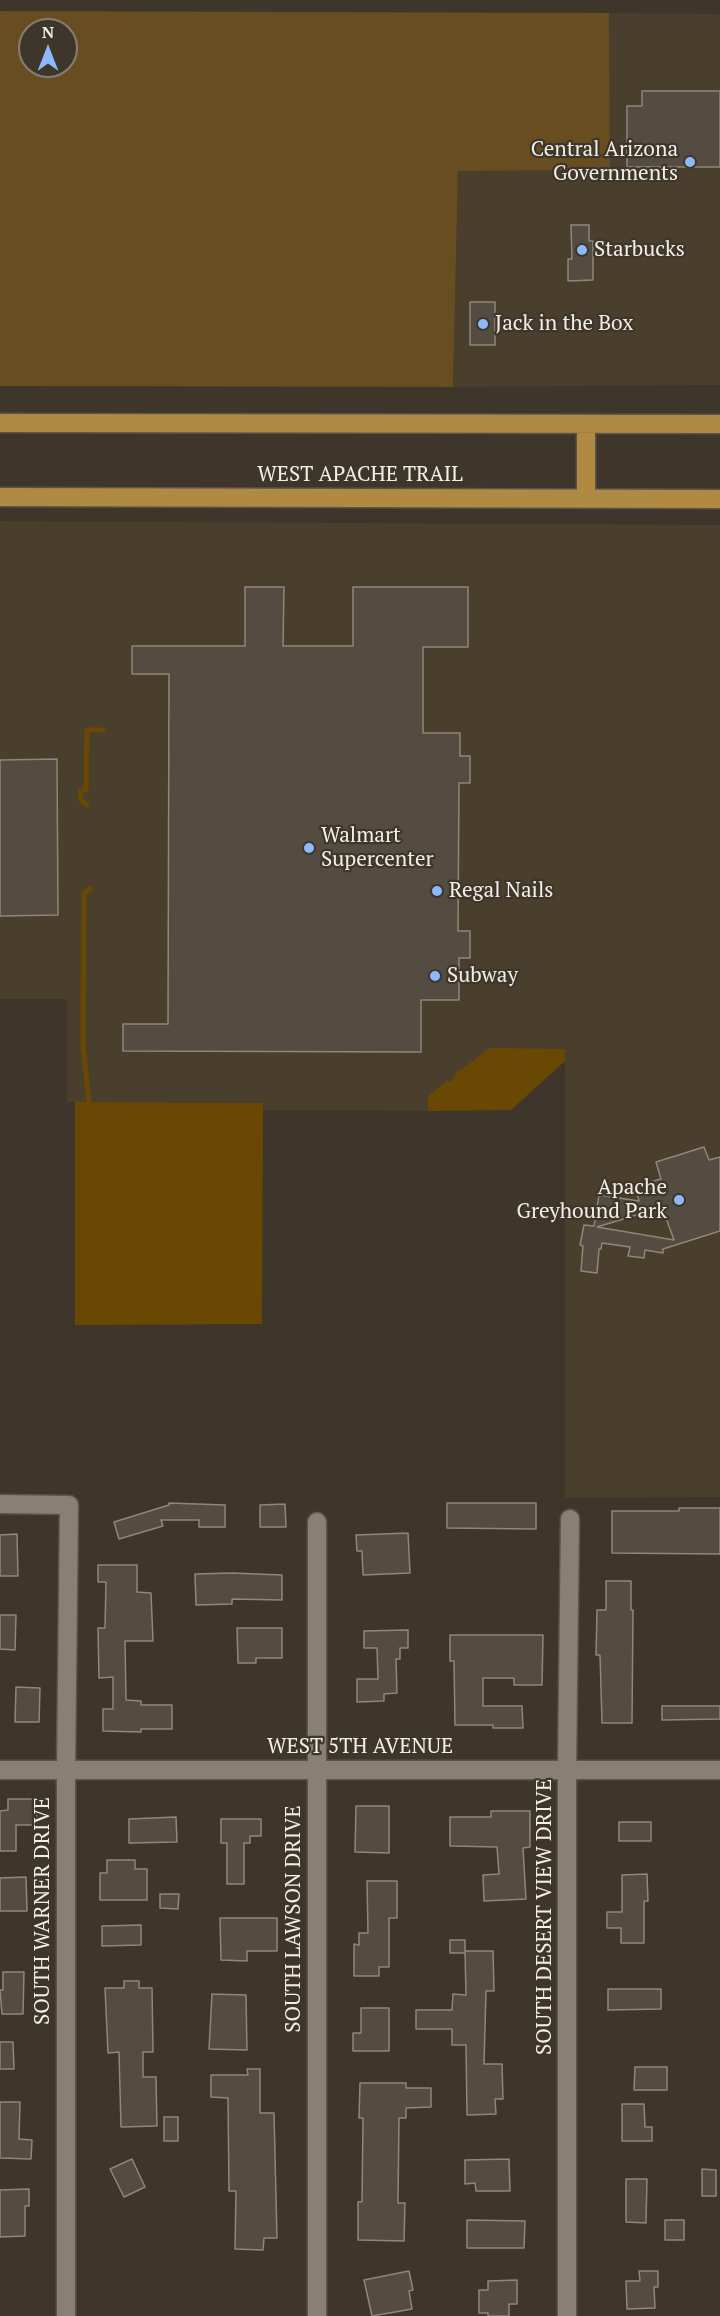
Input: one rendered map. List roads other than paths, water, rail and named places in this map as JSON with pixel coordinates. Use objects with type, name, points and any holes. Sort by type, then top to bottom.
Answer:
[{"type":"main road","points":[[0,423],[720,424]]},
{"type":"main road","points":[[586,424],[586,498]]},
{"type":"main road","name":"WEST APACHE TRAIL","points":[[0,497],[720,500]]},
{"type":"street","name":"SOUTH WARNER DRIVE","points":[[0,1504],[69,1505],[66,1770],[66,2316]]},
{"type":"street","name":"SOUTH DESERT VIEW DRIVE","points":[[567,2316],[567,1770],[570,1519]]},
{"type":"street","name":"SOUTH LAWSON DRIVE","points":[[317,1522],[317,2316]]},
{"type":"street","name":"WEST 5TH AVENUE","points":[[0,1770],[720,1770]]},
{"type":"waterway","points":[[86,790],[87,730],[103,730]]},
{"type":"waterway","points":[[85,788],[80,792],[81,800],[87,805]]},
{"type":"waterway","points":[[89,1102],[83,1045],[84,893],[90,889]]},
{"type":"place","name":"Central Arizona Governments","points":[[690,162]]},
{"type":"place","name":"Starbucks","points":[[582,250]]},
{"type":"place","name":"Jack in the Box","points":[[483,324]]},
{"type":"place","name":"Walmart Supercenter","points":[[309,848]]},
{"type":"place","name":"Regal Nails","points":[[437,891]]},
{"type":"place","name":"Subway","points":[[435,976]]},
{"type":"place","name":"Apache Greyhound Park","points":[[679,1200]]}]
